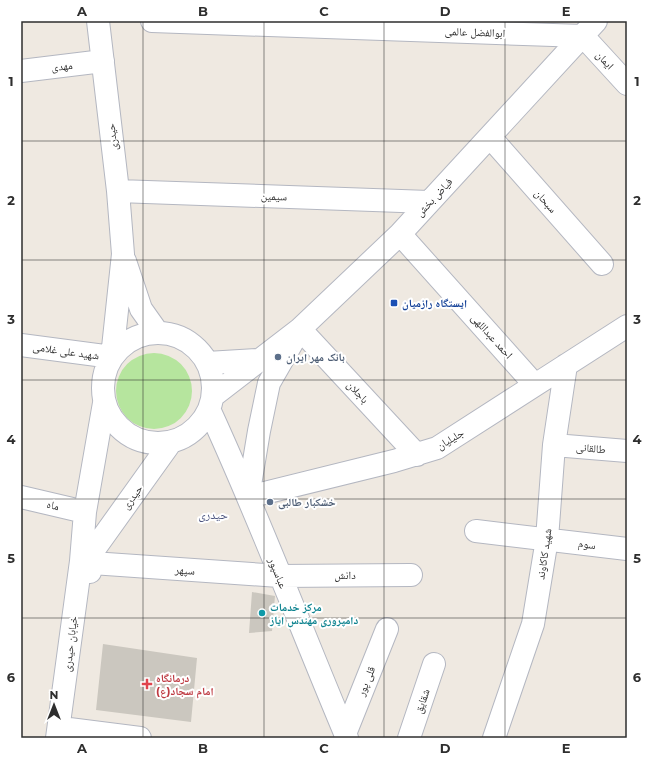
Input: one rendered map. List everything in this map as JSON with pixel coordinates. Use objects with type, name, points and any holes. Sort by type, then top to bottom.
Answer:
[{"type":"street","name":"حیدری","points":[[98,21],[118,191],[123,254]]},
{"type":"street","name":"ابوالفضل عالمی","points":[[152,21],[589,29]]},
{"type":"street","name":"ایمان","points":[[589,29],[627,84]]},
{"type":"street","name":"فیاض بخش","points":[[211,403],[258,360],[300,329],[400,234],[589,29]]},
{"type":"street","name":"مهدی","points":[[21,70],[103,61]]},
{"type":"street","name":"سبحان","points":[[490,137],[602,264]]},
{"type":"street","name":"سیمین","points":[[118,191],[429,202]]},
{"type":"street","name":"احمد عبداللهی","points":[[400,234],[535,385]]},
{"type":"street","points":[[123,254],[141,309],[158,333]]},
{"type":"street","points":[[112,357],[123,254]]},
{"type":"street","name":"جلیلیان","points":[[248,497],[417,455],[437,448],[627,326]]},
{"type":"street","points":[[248,497],[269,383],[300,329]]},
{"type":"street","name":"باجلان","points":[[300,329],[417,455]]},
{"type":"street","points":[[158,333],[173,335],[187,341],[198,351],[207,363],[212,379],[211,403],[200,424],[187,436],[171,442],[154,444],[137,440],[122,431],[111,418],[104,403],[102,387],[104,371],[112,357],[124,344],[140,336],[158,333]]},
{"type":"street","name":"شهید علی غلامی","points":[[21,345],[112,357]]},
{"type":"street","points":[[207,363],[258,360]]},
{"type":"street","name":"شهید کاکاوند","points":[[494,738],[533,624],[547,538],[554,445],[566,365]]},
{"type":"street","name":"خیابان حیدری","points":[[64,735],[89,555],[85,512],[104,403]]},
{"type":"street","name":"عباسپور","points":[[211,403],[279,576],[346,736]]},
{"type":"street","name":"حیدری","points":[[89,555],[171,442]]},
{"type":"street","name":"طالقانی","points":[[554,445],[627,451]]},
{"type":"street","name":"ماه","points":[[21,497],[85,512]]},
{"type":"street","name":"سوم","points":[[476,530],[627,549]]},
{"type":"street","name":"سپهر","points":[[89,555],[279,576]]},
{"type":"street","name":"دانش","points":[[279,576],[411,575]]},
{"type":"street","name":"قلی پور","points":[[346,736],[387,629]]},
{"type":"street","name":"شقایق","points":[[409,738],[434,664]]},
{"type":"street","points":[[64,735],[140,738]]},
{"type":"green space","points":[[147,353],[161,353],[175,359],[186,370],[192,384],[192,398],[189,406],[181,418],[175,423],[161,429],[147,429],[133,423],[122,412],[116,398],[116,384],[122,370],[133,359]]},
{"type":"building","name":"مرکز خدمات دامپروری مهندس ایاز","points":[[252,592],[275,596],[272,631],[249,633]]},
{"type":"building","name":"درمانگاه امام سجاد(ع)","points":[[103,644],[197,658],[191,722],[96,710]]},
{"type":"place","name":"ایستگاه رازمیان","points":[[394,303]]},
{"type":"place","name":"بانک مهر ایران","points":[[278,357]]},
{"type":"place","name":"خشکبار طالبی","points":[[270,502]]},
{"type":"place","name":"مرکز خدمات دامپروری مهندس ایاز","points":[[262,613]]},
{"type":"place","name":"درمانگاه امام سجاد(ع)","points":[[147,684]]},
{"type":"district","name":"حیدری","points":[[213,514]]}]
